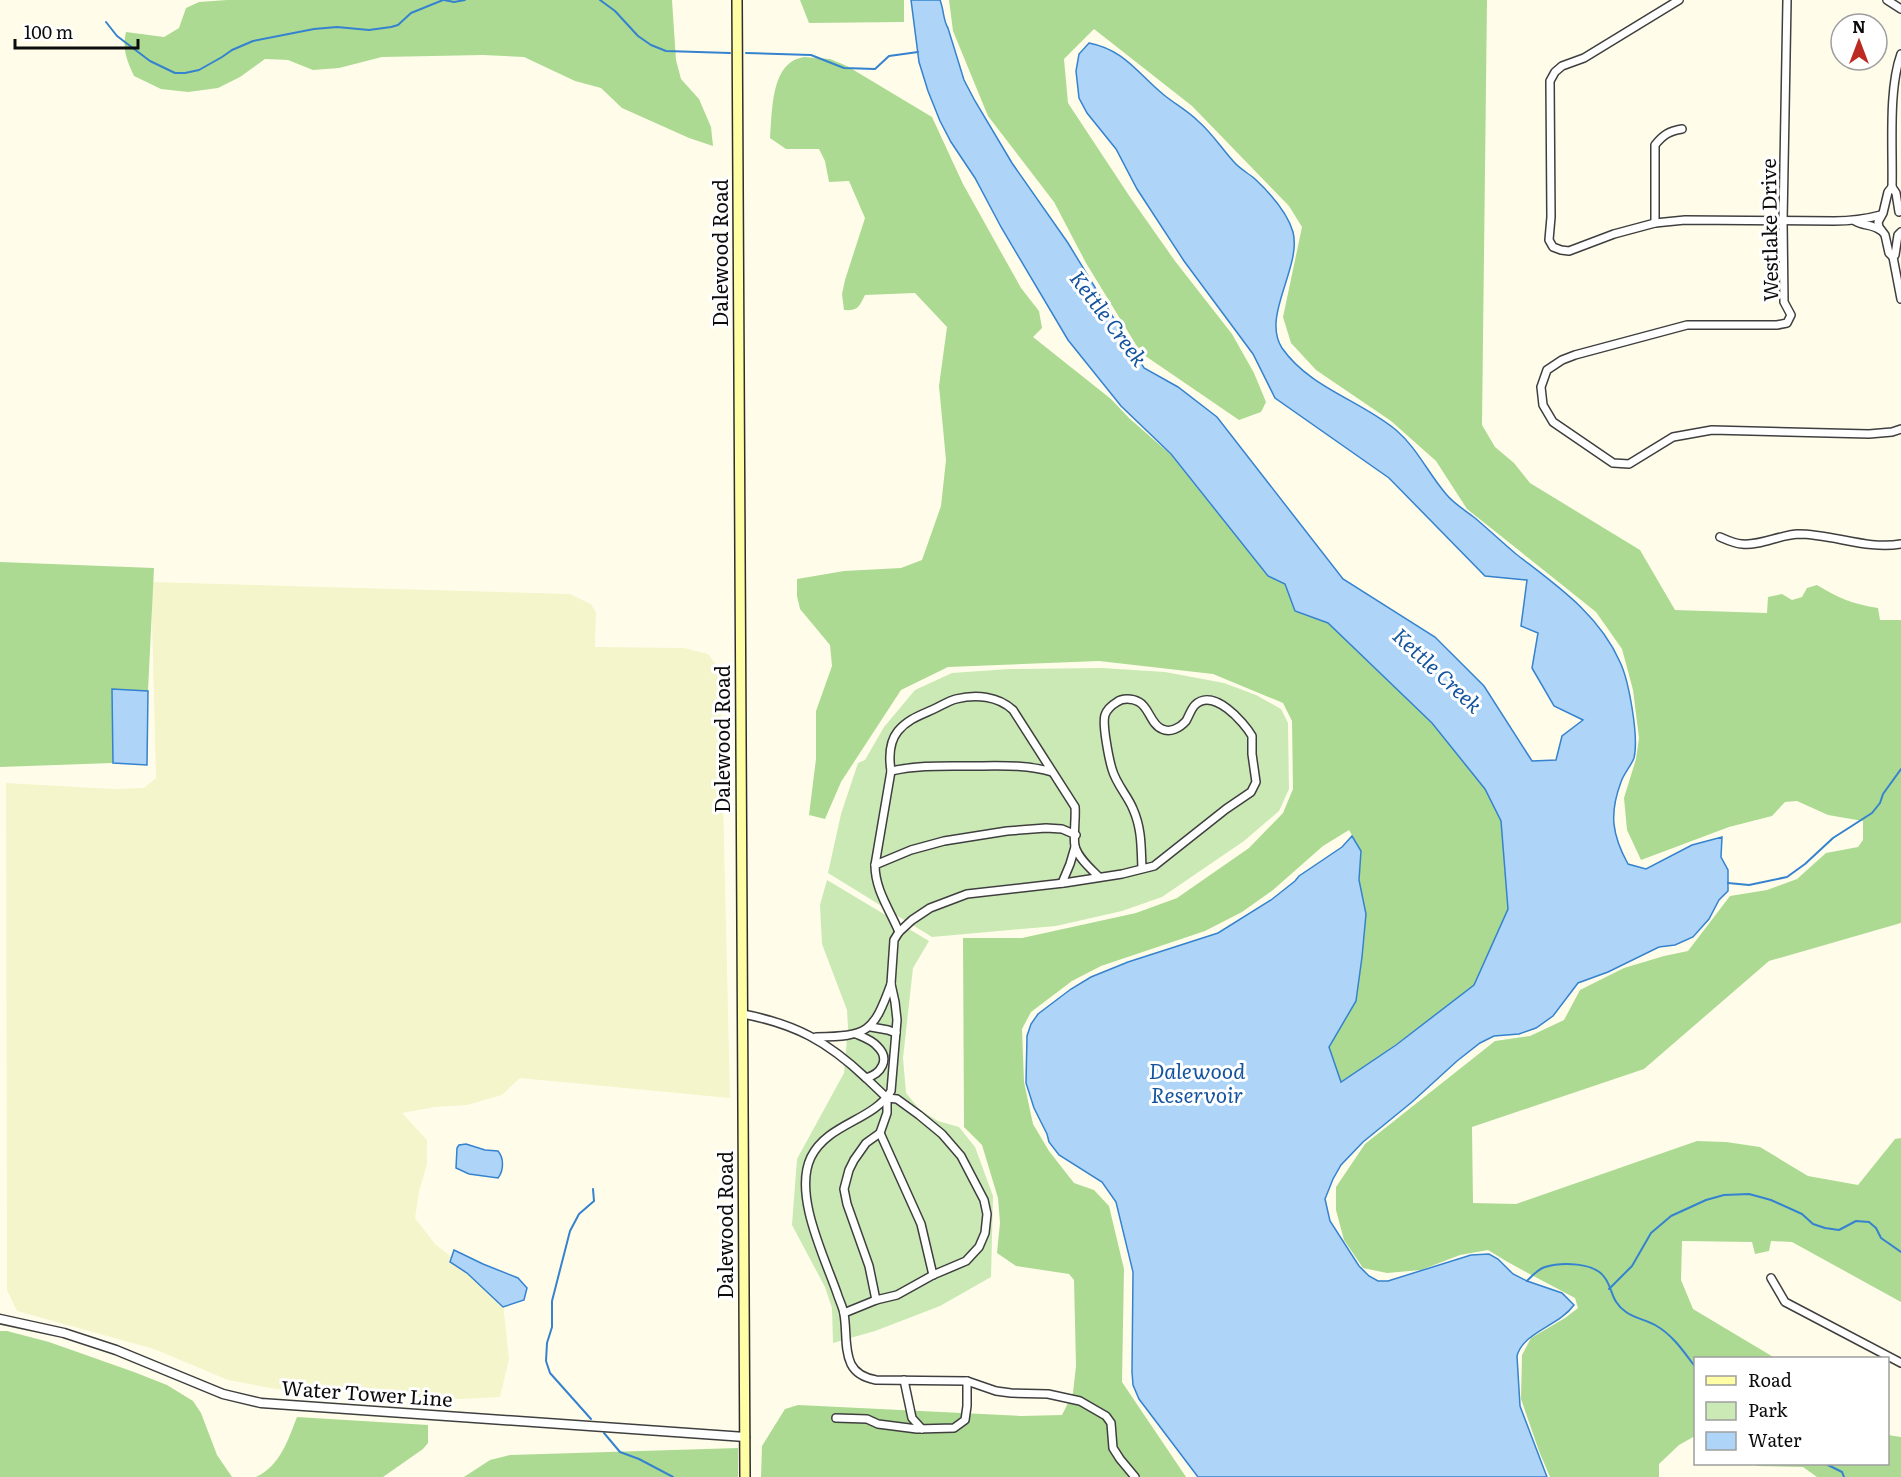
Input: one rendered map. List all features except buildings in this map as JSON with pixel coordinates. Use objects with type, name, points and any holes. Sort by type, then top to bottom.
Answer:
[{"type":"main road","name":"Dalewood Road","points":[[737,0],[746,1477]]},
{"type":"street","points":[[1678,0],[1584,58],[1562,66],[1550,81],[1552,98],[1549,240],[1553,247],[1569,251],[1614,234],[1655,223],[1685,220],[1855,220],[1890,210],[1900,213],[1896,193],[1892,187],[1894,86],[1901,54]]},
{"type":"street","points":[[1777,0],[1789,0]]},
{"type":"street","name":"Westlake Drive","points":[[1789,0],[1784,302],[1791,315],[1787,323],[1687,325],[1562,360],[1547,370],[1541,387],[1544,405],[1552,422],[1613,463],[1629,464],[1673,437],[1712,430],[1869,434],[1901,429]]},
{"type":"street","points":[[1887,0],[1901,9]]},
{"type":"street","points":[[1655,223],[1655,145],[1663,135],[1671,130],[1682,129]]},
{"type":"street","points":[[1892,187],[1888,192],[1878,222],[1889,253],[1893,257],[1901,299]]},
{"type":"street","points":[[1855,220],[1862,225],[1873,226],[1891,236],[1899,234],[1893,257]]},
{"type":"street","points":[[1720,537],[1744,544],[1798,534],[1878,545],[1901,544]]},
{"type":"street","points":[[899,932],[879,892],[875,878],[875,865],[891,771],[892,742],[897,732],[911,719],[954,700],[967,697],[994,698],[1004,702],[1013,711],[1076,807],[1076,847],[1062,883]]},
{"type":"street","points":[[1135,1477],[1113,1448],[1111,1423],[1106,1416],[1074,1399],[1048,1394],[996,1391],[967,1381],[867,1378],[855,1371],[848,1353],[844,1313],[815,1232],[806,1187],[807,1166],[812,1154],[837,1129],[866,1113],[887,1098],[891,1091],[896,1033],[895,1002],[891,984],[894,940],[899,932],[930,908],[967,894],[1062,883],[1138,871],[1154,866],[1251,792],[1256,782],[1252,736],[1234,714],[1219,701],[1204,701],[1195,704],[1179,728],[1166,731],[1158,728],[1140,702],[1121,699],[1110,706],[1105,715],[1104,724],[1113,775],[1134,810],[1141,834],[1142,868]]},
{"type":"street","points":[[891,771],[934,765],[1010,765],[1037,767],[1053,772]]},
{"type":"street","points":[[875,865],[911,850],[944,841],[1007,831],[1054,828],[1076,835]]},
{"type":"street","points":[[1076,847],[1099,877]]},
{"type":"street","points":[[816,1038],[856,1034],[870,1027],[878,1018],[891,984]]},
{"type":"street","points":[[743,1014],[773,1020],[816,1038],[845,1058],[887,1098],[897,1099],[942,1134],[961,1156],[984,1200],[987,1214],[986,1233],[979,1247],[966,1261],[933,1275],[897,1295],[876,1300],[844,1313]]},
{"type":"street","points":[[870,1027],[896,1033]]},
{"type":"street","points":[[856,1034],[876,1044],[882,1052],[884,1061],[880,1071],[866,1078]]},
{"type":"street","points":[[876,1300],[869,1266],[844,1189],[854,1160],[866,1143],[880,1133],[887,1113],[887,1098]]},
{"type":"street","points":[[880,1133],[921,1224],[933,1275]]},
{"type":"street","points":[[1771,1278],[1785,1302],[1901,1363]]},
{"type":"street","name":"Water Tower Line","points":[[0,1319],[64,1334],[116,1350],[223,1394],[261,1403],[745,1437]]},
{"type":"street","points":[[904,1380],[912,1418],[922,1429]]},
{"type":"street","points":[[836,1418],[867,1419],[879,1424],[922,1429],[954,1428],[965,1420],[967,1381]]},
{"type":"green space","points":[[227,0],[672,0],[676,60],[681,79],[699,99],[711,127],[713,146],[689,138],[622,108],[601,88],[575,81],[524,57],[483,55],[382,57],[339,68],[313,70],[288,60],[265,59],[240,77],[218,88],[188,92],[161,89],[134,76],[126,55],[126,32],[164,37],[179,28],[186,8],[199,2]]},
{"type":"green space","points":[[800,0],[904,0],[904,22],[809,23]]},
{"type":"green space","points":[[949,0],[1487,0],[1482,425],[1495,447],[1514,463],[1530,483],[1640,550],[1675,610],[1767,613],[1768,597],[1782,594],[1792,600],[1802,597],[1807,588],[1817,585],[1846,600],[1878,608],[1880,620],[1901,620],[1901,923],[1769,961],[1644,1069],[1472,1127],[1473,1203],[1516,1204],[1697,1141],[1760,1147],[1808,1176],[1858,1185],[1895,1139],[1901,1138],[1901,1302],[1792,1242],[1771,1241],[1769,1251],[1755,1254],[1752,1242],[1682,1241],[1681,1280],[1693,1309],[1773,1357],[1694,1357],[1694,1437],[1679,1445],[1659,1464],[1659,1477],[1550,1477],[1521,1399],[1522,1355],[1531,1338],[1578,1308],[1575,1298],[1488,1250],[1460,1255],[1421,1270],[1387,1273],[1363,1268],[1344,1240],[1336,1210],[1336,1187],[1365,1144],[1495,1041],[1530,1036],[1564,1020],[1580,990],[1624,968],[1688,951],[1730,896],[1767,890],[1797,879],[1826,853],[1858,847],[1863,840],[1863,821],[1828,815],[1797,801],[1785,802],[1772,816],[1729,827],[1641,860],[1627,830],[1624,798],[1636,759],[1639,738],[1633,690],[1622,649],[1596,612],[1467,509],[1436,461],[1391,421],[1316,370],[1291,343],[1283,317],[1302,227],[1289,206],[1192,106],[1094,29],[1064,59],[1068,103],[1175,261],[1232,334],[1254,373],[1266,402],[1261,412],[1239,420],[1141,353],[1086,263],[1054,202],[988,116],[953,31]]},
{"type":"green space","points":[[804,57],[830,59],[847,66],[932,117],[963,184],[1021,288],[1039,311],[1042,328],[1033,337],[1111,399],[1170,454],[1268,576],[1285,584],[1295,611],[1328,623],[1432,723],[1485,789],[1501,820],[1508,909],[1474,986],[1379,1057],[1340,1082],[1329,1047],[1355,1001],[1366,914],[1359,880],[1361,851],[1349,830],[1323,846],[1273,890],[1242,912],[1205,931],[1101,966],[1072,981],[1031,1012],[1022,1029],[1024,1082],[1033,1124],[1049,1151],[1074,1183],[1094,1190],[1109,1206],[1124,1269],[1122,1382],[1186,1477],[761,1477],[762,1446],[785,1409],[798,1405],[1021,1416],[1062,1415],[1073,1393],[1076,1366],[1074,1280],[1069,1274],[1016,1266],[997,1253],[1000,1223],[998,1198],[982,1145],[964,1127],[963,938],[1022,938],[1136,913],[1177,898],[1249,848],[1283,813],[1293,789],[1292,721],[1283,703],[1213,674],[1099,661],[948,667],[901,690],[841,782],[825,819],[809,815],[816,759],[816,711],[832,666],[830,645],[800,609],[797,579],[844,571],[901,568],[922,560],[941,506],[946,460],[939,386],[947,327],[915,293],[865,295],[858,307],[844,310],[842,294],[845,280],[865,218],[849,181],[829,182],[825,161],[819,149],[786,149],[770,138],[776,86],[784,68],[796,59]]},
{"type":"green space","points":[[0,562],[154,568],[148,691],[112,689],[113,763],[0,767]]},
{"type":"green space","points":[[151,582],[570,594],[591,604],[596,613],[595,647],[684,648],[708,654],[720,670],[730,1098],[520,1078],[502,1095],[467,1105],[435,1107],[402,1113],[427,1140],[427,1164],[415,1218],[435,1244],[478,1278],[503,1303],[509,1359],[500,1397],[461,1399],[276,1389],[228,1380],[154,1349],[17,1311],[7,1290],[6,783],[113,789],[144,788],[156,778]]},
{"type":"green space","points":[[1102,668],[1165,672],[1224,683],[1256,695],[1281,709],[1288,723],[1289,789],[1279,811],[1244,841],[1162,897],[1122,911],[1056,926],[932,937],[828,873],[841,814],[858,763],[865,760],[884,727],[915,690],[952,673],[1009,669]]},
{"type":"green space","points":[[827,880],[929,941],[913,968],[903,1058],[906,1093],[920,1110],[938,1121],[959,1127],[975,1147],[993,1196],[991,1277],[940,1306],[875,1331],[833,1343],[832,1308],[825,1287],[792,1225],[797,1159],[844,1073],[848,1027],[847,1010],[822,944],[820,905]]},
{"type":"green space","points":[[0,1331],[49,1342],[134,1372],[167,1385],[193,1401],[201,1413],[217,1455],[232,1477],[0,1477]]},
{"type":"green space","points":[[297,1417],[428,1425],[428,1443],[383,1477],[256,1477],[277,1459]]},
{"type":"green space","points":[[1889,1435],[1901,1437],[1901,1477],[1817,1477],[1803,1467],[1756,1465],[1889,1465]]},
{"type":"green space","points":[[738,1448],[738,1477],[464,1477],[490,1460],[510,1455]]},
{"type":"water","name":"Dalewood Reservoir","points":[[911,0],[940,0],[964,80],[975,101],[1012,163],[1068,243],[1144,368],[1178,387],[1217,417],[1343,579],[1435,637],[1484,686],[1532,761],[1556,760],[1562,736],[1583,720],[1554,706],[1532,668],[1538,633],[1521,626],[1527,580],[1485,576],[1389,478],[1275,398],[1253,354],[1184,261],[1137,189],[1116,149],[1087,113],[1079,98],[1076,71],[1079,54],[1089,43],[1101,46],[1122,57],[1164,95],[1194,117],[1236,164],[1266,190],[1282,210],[1293,232],[1292,260],[1276,321],[1277,335],[1282,348],[1293,362],[1321,384],[1367,410],[1396,430],[1410,445],[1449,498],[1575,602],[1601,629],[1611,645],[1627,682],[1635,737],[1634,758],[1621,782],[1614,814],[1618,843],[1628,864],[1646,869],[1692,845],[1722,837],[1721,857],[1728,870],[1728,891],[1719,900],[1709,919],[1693,937],[1675,945],[1659,947],[1608,972],[1578,983],[1553,1016],[1536,1028],[1519,1034],[1494,1036],[1480,1043],[1363,1142],[1341,1165],[1325,1199],[1330,1221],[1359,1266],[1378,1281],[1388,1281],[1471,1255],[1489,1254],[1498,1259],[1513,1274],[1562,1293],[1574,1305],[1560,1318],[1526,1341],[1517,1356],[1520,1406],[1547,1477],[1198,1477],[1139,1399],[1133,1385],[1132,1372],[1133,1272],[1116,1202],[1102,1182],[1059,1155],[1049,1142],[1026,1083],[1027,1036],[1031,1024],[1038,1014],[1091,977],[1128,962],[1218,933],[1271,900],[1299,876],[1342,847],[1352,836],[1361,851],[1359,880],[1366,914],[1356,1001],[1329,1047],[1341,1082],[1396,1045],[1474,985],[1508,909],[1501,821],[1485,789],[1432,723],[1328,623],[1295,611],[1285,584],[1268,576],[1171,454],[1121,406],[1068,340],[940,121],[919,62]]},
{"type":"water","points":[[112,689],[148,691],[147,765],[113,763]]},
{"type":"water","points":[[466,1144],[485,1150],[498,1151],[502,1164],[498,1178],[469,1174],[456,1168],[457,1148],[459,1145]]},
{"type":"water","points":[[454,1250],[518,1278],[527,1288],[524,1300],[503,1307],[467,1273],[450,1262]]},
{"type":"waterway","points":[[106,22],[117,36],[150,61],[175,73],[185,73],[199,70],[232,50],[253,41],[314,29],[337,27],[369,30],[391,27],[398,25],[411,13],[443,0]]},
{"type":"waterway","points":[[444,0],[454,2],[465,0]]},
{"type":"waterway","points":[[600,0],[615,11],[638,36],[651,45],[666,51],[730,53]]},
{"type":"waterway","points":[[746,53],[811,55],[844,68],[875,69],[889,56],[918,52]]},
{"type":"waterway","points":[[1728,883],[1749,885],[1787,877],[1833,838],[1872,813],[1901,769]]},
{"type":"waterway","points":[[591,1419],[550,1373],[546,1361],[547,1343],[552,1327],[552,1301],[570,1231],[579,1214],[594,1201],[593,1189]]},
{"type":"waterway","points":[[1609,1289],[1632,1266],[1651,1233],[1671,1216],[1706,1200],[1724,1195],[1749,1194],[1771,1200],[1802,1214],[1813,1224],[1825,1228],[1839,1230],[1856,1221],[1869,1222],[1876,1228],[1881,1238],[1901,1252]]},
{"type":"waterway","points":[[1527,1281],[1540,1269],[1552,1265],[1568,1264],[1594,1269],[1608,1282],[1621,1308],[1655,1325],[1667,1334],[1678,1344],[1694,1365]]},
{"type":"waterway","points":[[604,1433],[620,1452],[673,1477]]},
{"type":"waterway","points":[[1828,1465],[1842,1472],[1844,1477]]},
{"type":"water label","name":"Kettle Creek","points":[[1108,319]]},
{"type":"water label","name":"Kettle Creek","points":[[1437,671]]}]
